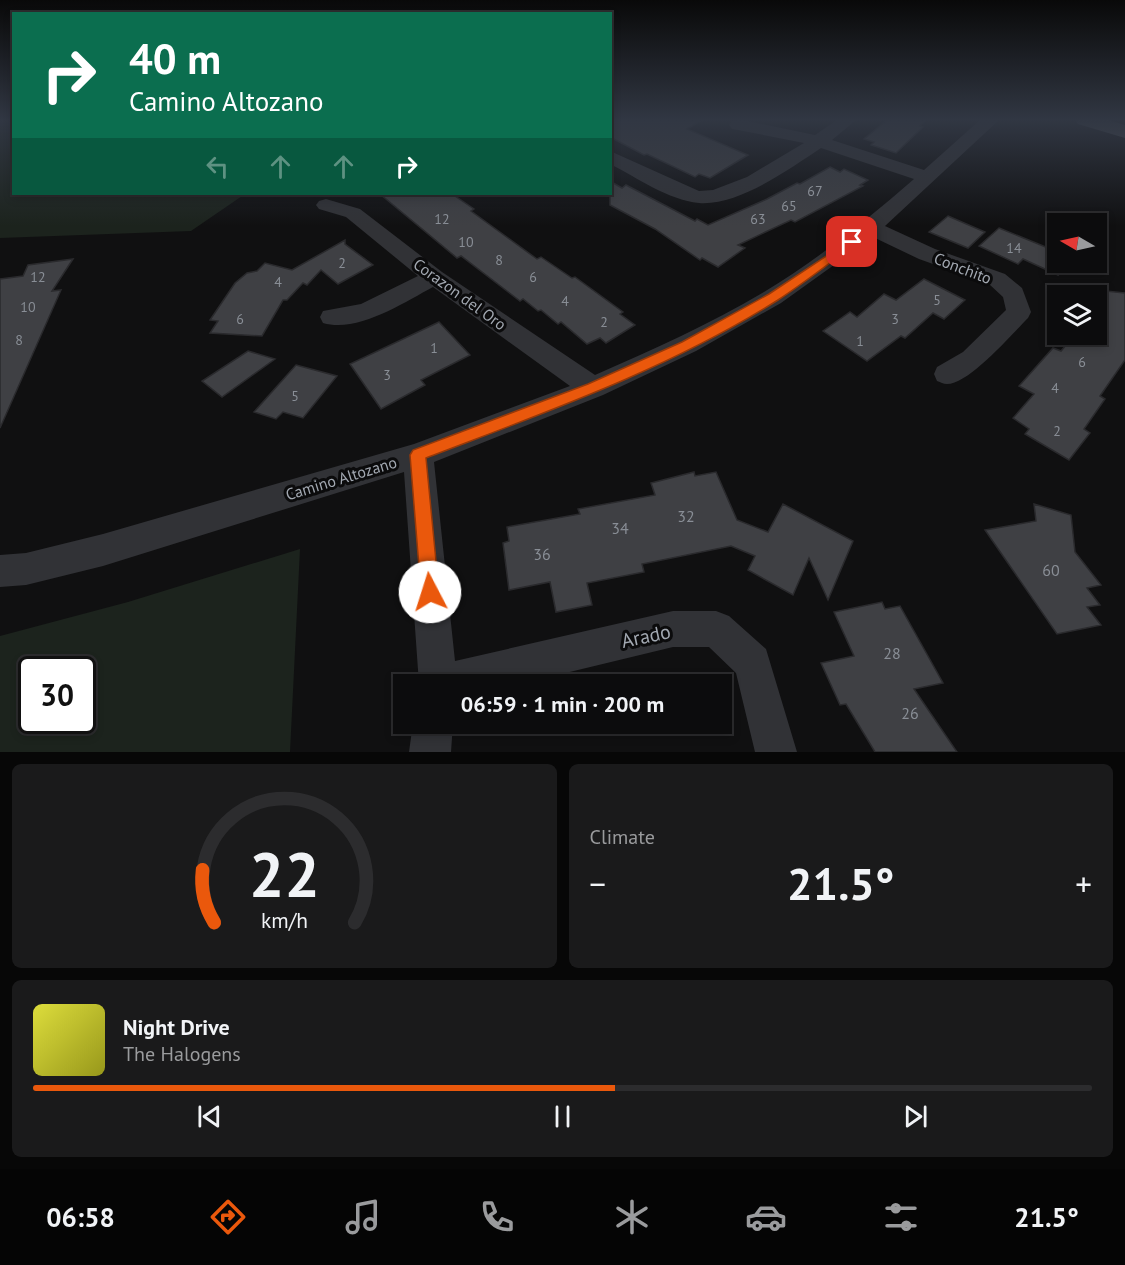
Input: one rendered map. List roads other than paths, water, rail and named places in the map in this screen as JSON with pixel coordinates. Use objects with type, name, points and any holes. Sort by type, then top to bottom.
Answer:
[{"type":"street","points":[[612,157],[683,192],[711,197],[724,194],[800,155]]},
{"type":"street","points":[[859,155],[927,177]]},
{"type":"street","name":"Camino Altozano","points":[[0,571],[26,569],[103,550],[418,455],[593,388],[687,345],[773,297],[871,228],[952,155]]},
{"type":"street","name":"Corazon del Oro","points":[[326,205],[353,213],[434,277],[593,388]]},
{"type":"street","name":"Conchito","points":[[871,228],[927,254],[997,279],[1014,294],[1019,312],[972,359],[947,374]]},
{"type":"street","points":[[332,317],[366,311],[434,277]]},
{"type":"street","points":[[418,455],[438,674]]},
{"type":"street","name":"Arado","points":[[482,674],[673,629],[716,629],[753,662],[776,752]]},
{"type":"street","points":[[430,752],[432,734]]}]
